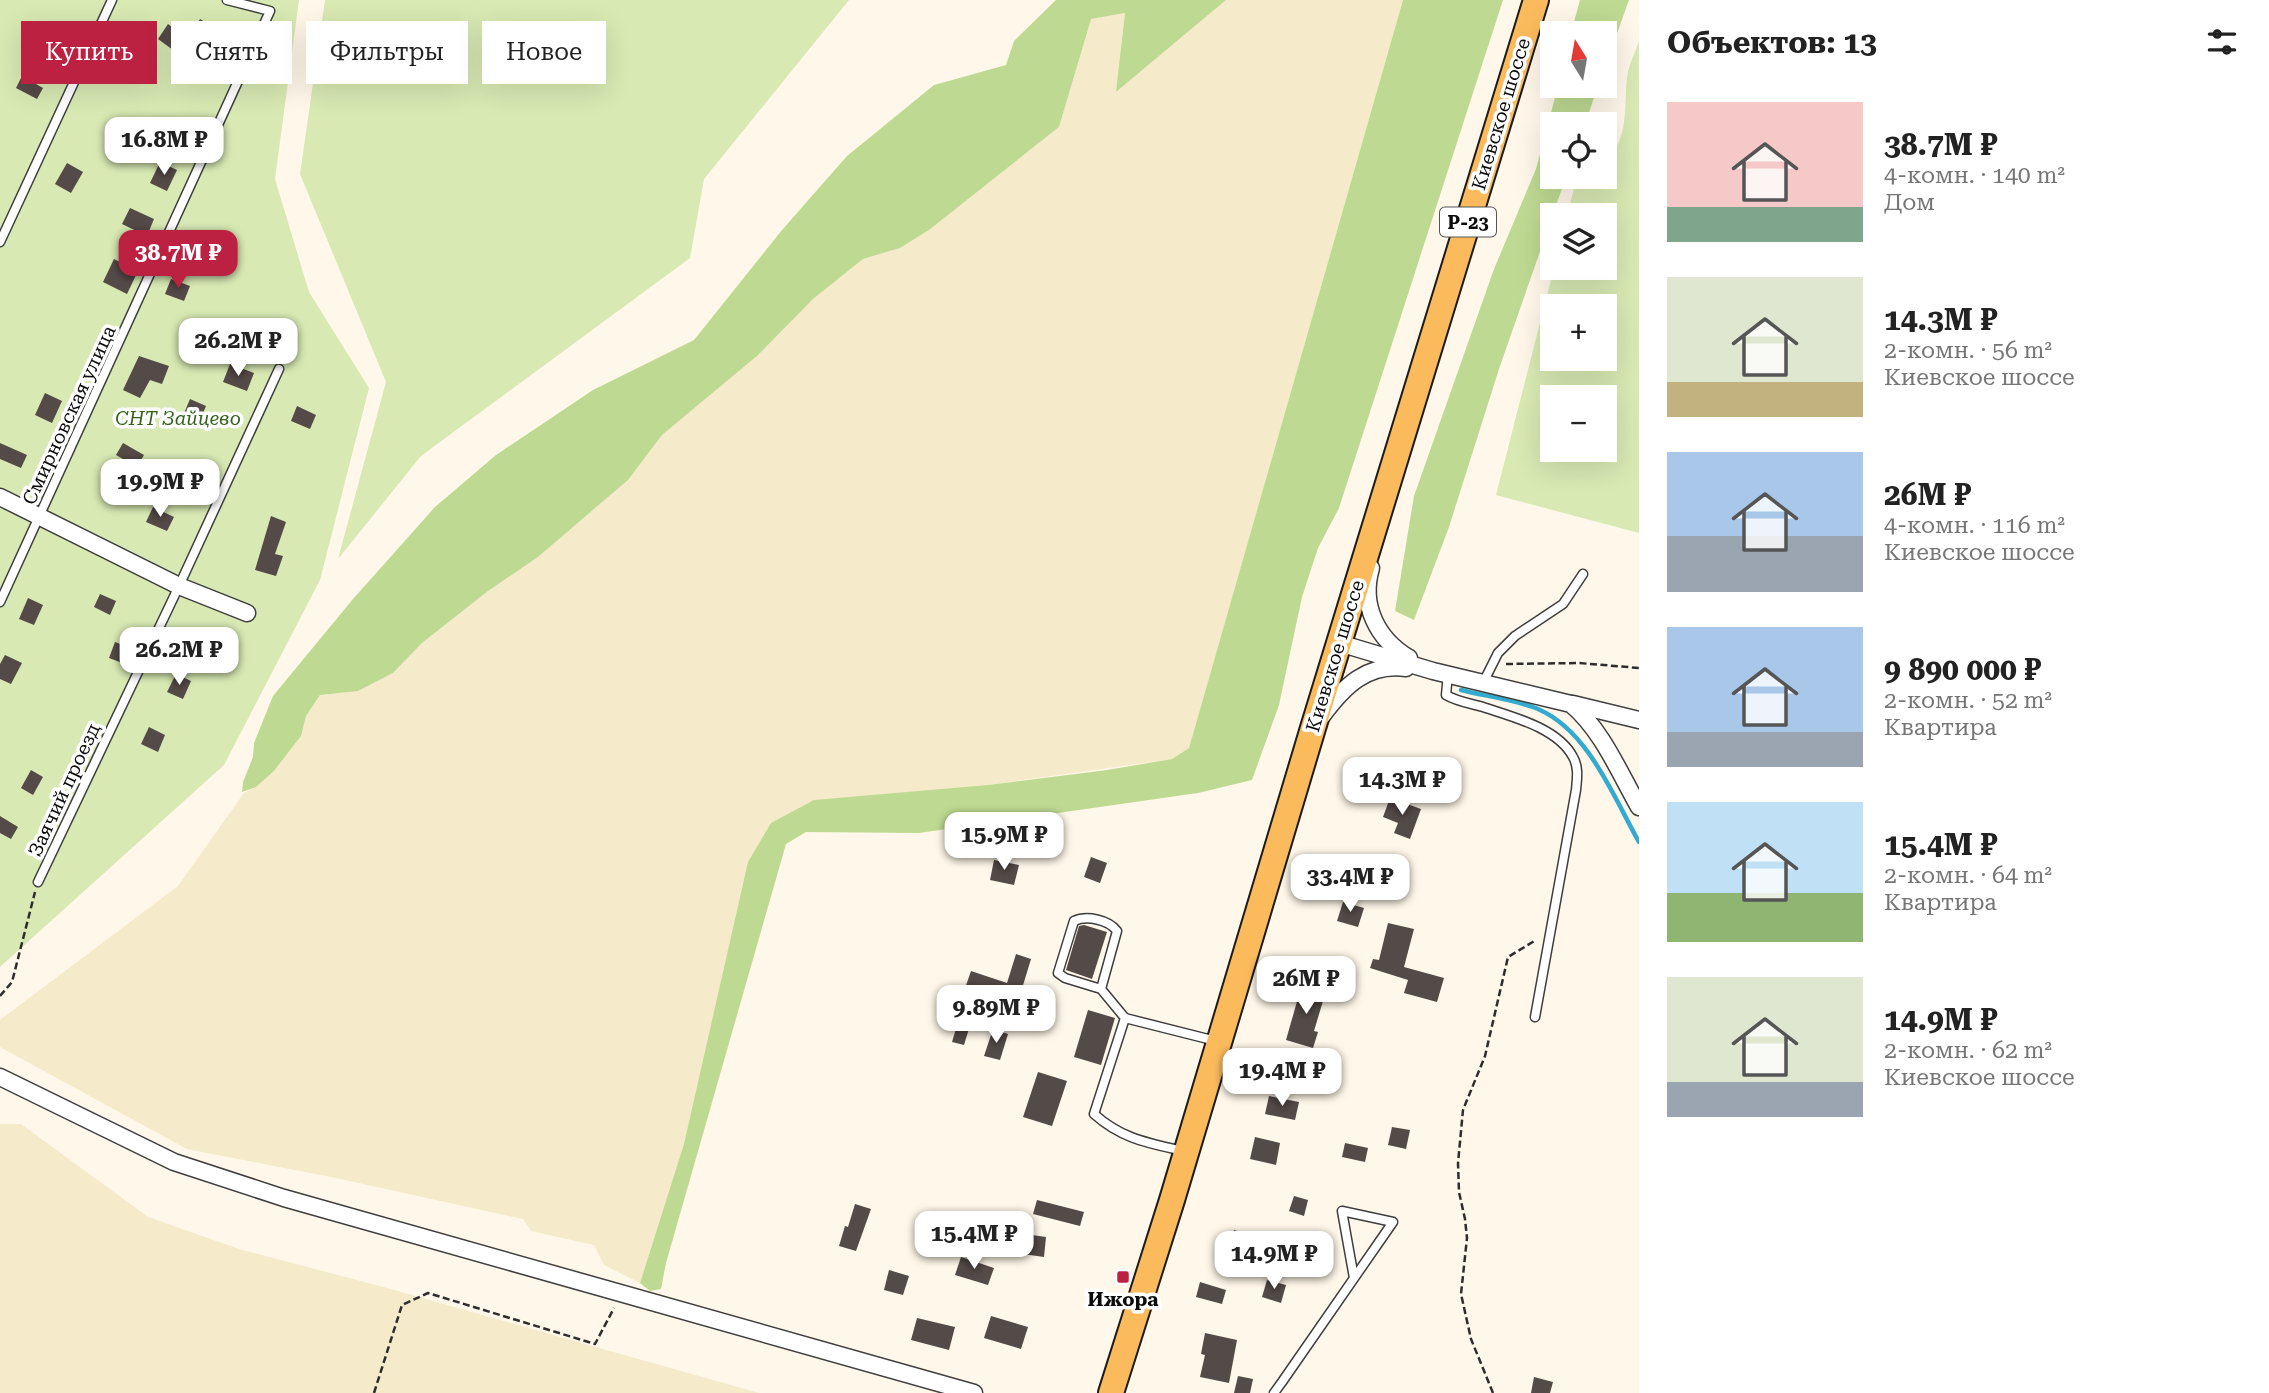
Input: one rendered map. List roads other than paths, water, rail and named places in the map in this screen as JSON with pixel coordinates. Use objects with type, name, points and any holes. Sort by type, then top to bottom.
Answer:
[{"type":"main road","name":"Киевское шоссе","points":[[1111,1393],[1536,0]]},
{"type":"street","points":[[1400,445],[1394,496],[1368,580],[1371,615],[1380,634],[1395,649],[1440,672]]},
{"type":"street","points":[[0,497],[179,586],[247,613]]},
{"type":"street","points":[[1339,643],[1440,672],[1639,720]]},
{"type":"street","points":[[1313,728],[1335,699],[1353,680],[1363,674],[1379,668],[1397,667],[1440,672]]},
{"type":"street","points":[[1571,704],[1585,715],[1595,730],[1639,807]]},
{"type":"street","points":[[0,1077],[174,1162],[284,1198],[974,1393]]},
{"type":"lane","points":[[0,242],[112,0]]},
{"type":"lane","name":"Смирновская улица","points":[[0,602],[270,11],[227,0]]},
{"type":"lane","name":"Заячий проезд","points":[[38,882],[279,369]]},
{"type":"lane","points":[[1483,683],[1499,653],[1515,636],[1563,604],[1583,574]]},
{"type":"lane","points":[[1440,672],[1446,695],[1548,732],[1574,758],[1576,790],[1535,1017]]},
{"type":"lane","points":[[1101,989],[1117,931],[1115,927],[1098,920],[1079,919],[1074,921],[1058,973],[1065,978],[1101,989],[1125,1018],[1219,1042]]},
{"type":"lane","points":[[1125,1018],[1094,1114],[1109,1127],[1133,1139],[1186,1152]]},
{"type":"lane","points":[[1274,1393],[1393,1222],[1342,1212],[1354,1278]]},
{"type":"waterway","points":[[1461,690],[1522,704],[1557,720],[1586,750],[1610,787],[1639,842]]},
{"type":"place","name":"Ижора","points":[[1123,1277]]},
{"type":"park label","name":"СНТ Зайцево","points":[[178,418]]}]
